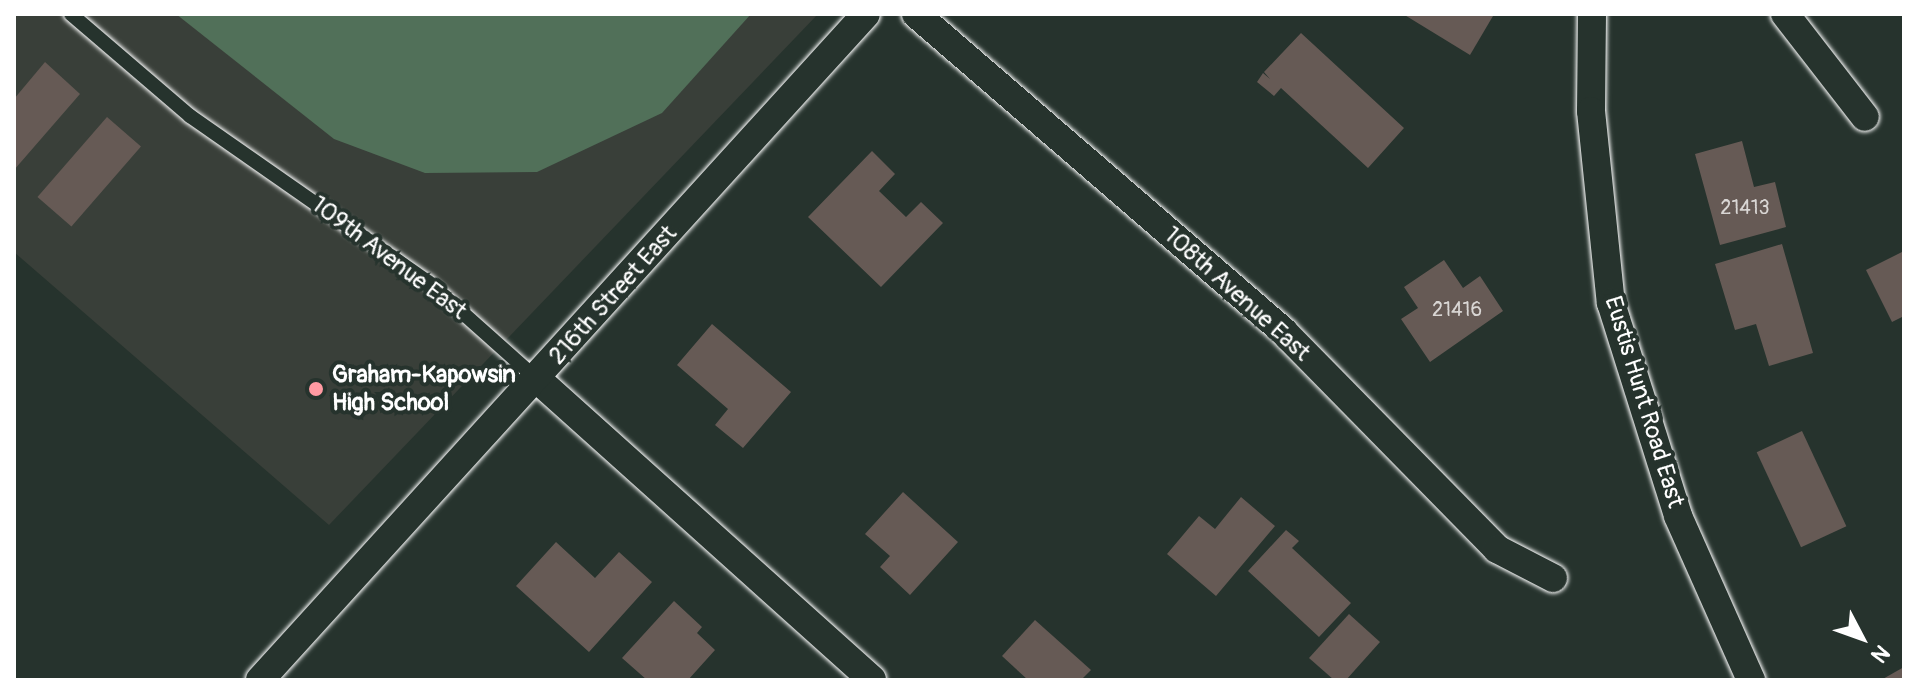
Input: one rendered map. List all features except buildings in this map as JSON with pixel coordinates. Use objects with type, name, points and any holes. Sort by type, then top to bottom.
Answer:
[{"type":"street","name":"216th Street East","points":[[260,680],[866,14]]},
{"type":"street","name":"108th Avenue East","points":[[916,14],[1284,332],[1497,549],[1553,578]]},
{"type":"street","name":"Eustis Hunt Road East","points":[[1592,14],[1592,139],[1611,303],[1678,516],[1751,680]]},
{"type":"street","points":[[1785,14],[1865,117]]},
{"type":"street","name":"109th Avenue East","points":[[537,379],[872,680]]},
{"type":"lane","name":"109th Avenue East","points":[[71,14],[190,116],[428,282],[537,379]]},
{"type":"shaded area","name":"Graham-Kapowsin High School","points":[[14,14],[818,14],[329,525],[14,252]]},
{"type":"green space","points":[[176,14],[751,14],[662,113],[537,172],[425,173],[334,139]]},
{"type":"place","name":"Graham-Kapowsin High School","points":[[316,389]]}]
